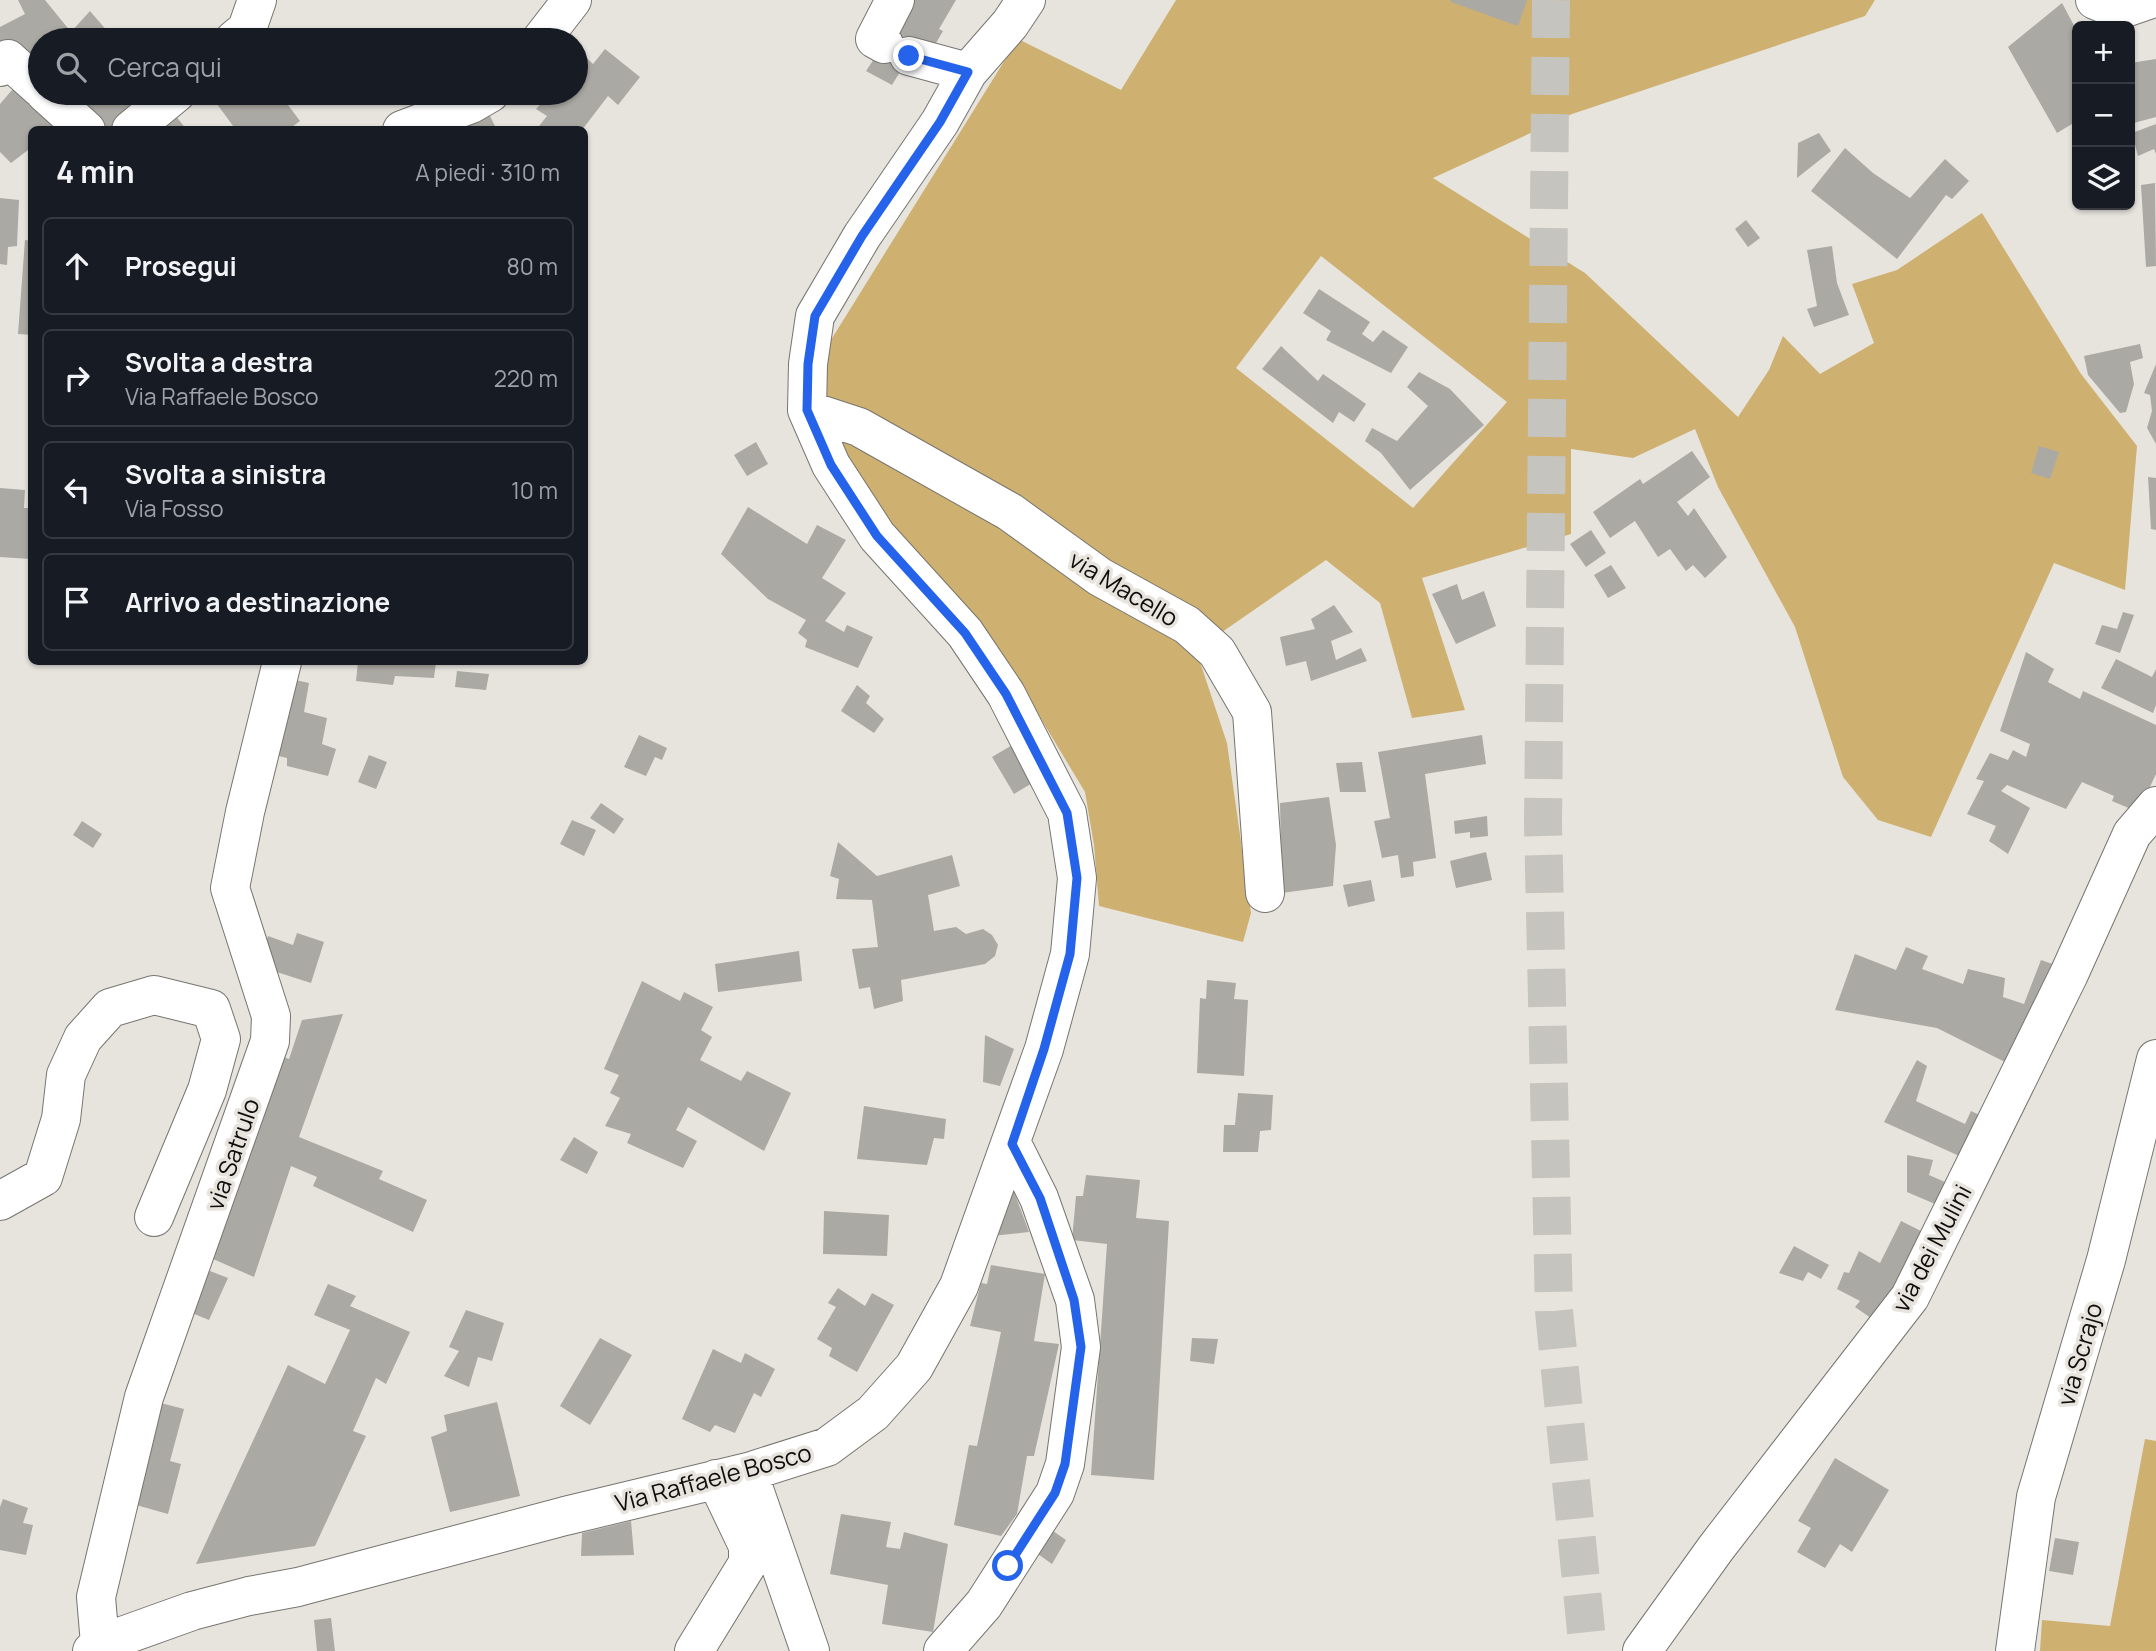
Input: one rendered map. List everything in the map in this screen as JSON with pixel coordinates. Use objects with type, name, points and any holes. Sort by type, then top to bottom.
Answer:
[{"type":"street","points":[[247,28],[257,0]]},
{"type":"street","points":[[550,28],[572,0]]},
{"type":"street","points":[[895,0],[875,39],[896,50],[968,72]]},
{"type":"street","name":"Via Raffaele Bosco","points":[[96,1647],[160,1622],[238,1599],[298,1587],[732,1475],[827,1447],[873,1413],[914,1367],[959,1286],[1044,1049],[1070,954],[1077,878],[1067,813],[1006,694],[965,633],[877,536],[831,465],[807,410],[808,364],[815,316],[862,236],[940,122],[968,72],[1010,24],[1026,0]]},
{"type":"street","points":[[2095,0],[2119,10],[2148,0]]},
{"type":"street","points":[[3,59],[28,79]]},
{"type":"street","points":[[58,105],[82,126]]},
{"type":"street","points":[[136,126],[161,105]]},
{"type":"street","points":[[413,126],[468,105]]},
{"type":"street","name":"via Macello","points":[[807,410],[859,427],[1010,512],[1100,577],[1187,625],[1217,652],[1252,712],[1265,893]]},
{"type":"street","name":"via Satrulo","points":[[96,1647],[96,1597],[144,1397],[270,1041],[271,1016],[230,888],[245,812],[281,665]]},
{"type":"street","name":"via dei Mulini","points":[[1643,1651],[1716,1548],[1910,1297],[2068,974],[2132,834],[2156,806]]},
{"type":"street","points":[[0,1202],[43,1177],[61,1119],[66,1075],[83,1038],[110,1008],[154,995],[211,1009],[221,1039],[207,1090],[154,1217]]},
{"type":"street","name":"via Scrajo","points":[[2015,1651],[2036,1497],[2106,1260],[2156,1059]]},
{"type":"street","points":[[943,1651],[984,1604],[1055,1493],[1065,1464],[1076,1386],[1081,1347],[1074,1300],[1040,1198],[1012,1144]]},
{"type":"street","points":[[694,1651],[748,1563],[748,1546],[732,1475]]},
{"type":"street","points":[[732,1475],[810,1651]]},
{"type":"shaded area","points":[[1176,0],[1875,0],[1865,16],[1572,114],[1433,178],[1585,273],[1738,417],[1769,370],[1783,336],[1820,374],[1874,343],[1852,284],[1897,270],[1982,213],[2081,374],[2137,446],[2125,590],[2054,563],[1931,837],[1878,820],[1843,777],[1795,627],[1718,487],[1695,429],[1633,458],[1571,449],[1571,534],[1422,578],[1465,710],[1412,718],[1380,603],[1326,560],[1196,650],[1227,743],[1251,913],[1243,942],[1099,906],[1094,845],[1085,792],[1014,674],[870,499],[822,418],[821,356],[1018,39],[1121,90]],"holes":[[[1321,256],[1507,402],[1413,508],[1236,368]]]},
{"type":"shaded area","points":[[2145,1439],[2156,1441],[2156,1651],[2040,1651],[2042,1620],[2110,1626]]},
{"type":"building","points":[[18,0],[45,0],[68,28],[28,28],[28,68],[0,43],[0,27],[25,14]]},
{"type":"building","points":[[913,0],[956,0],[939,29],[943,31],[932,50],[912,52],[892,85],[866,71]]},
{"type":"building","points":[[1451,0],[1527,0],[1518,26]]},
{"type":"building","points":[[2062,3],[2072,22],[2072,124],[2057,133],[2008,47]]},
{"type":"building","points":[[90,11],[105,28],[75,28]]},
{"type":"building","points":[[605,49],[640,77],[618,105],[608,96],[585,126],[539,126],[547,116],[536,109],[540,105],[588,105],[588,59],[593,64]]},
{"type":"building","points":[[2156,59],[2156,117],[2135,123],[2135,84],[2135,62]]},
{"type":"building","points":[[18,83],[28,92],[28,105],[42,105],[66,126],[28,126],[28,150],[11,163],[0,152],[0,104]]},
{"type":"building","points":[[71,105],[129,105],[140,117],[123,126],[95,126]]},
{"type":"building","points":[[218,105],[288,105],[300,121],[293,126],[233,126]]},
{"type":"building","points":[[485,106],[495,126],[450,126]]},
{"type":"building","points":[[171,110],[184,126],[153,126]]},
{"type":"building","points":[[2156,124],[2156,154],[2154,149],[2138,156],[2135,132]]},
{"type":"building","points":[[1819,133],[1831,151],[1797,178],[1798,143]]},
{"type":"building","points":[[1845,148],[1873,173],[1910,198],[1945,159],[1969,181],[1952,199],[1946,195],[1897,259],[1811,191]]},
{"type":"building","points":[[2155,183],[2156,266],[2146,267],[2141,185]]},
{"type":"building","points":[[0,198],[19,200],[17,246],[8,247],[7,265],[0,264]]},
{"type":"building","points":[[1746,220],[1760,238],[1748,247],[1735,229]]},
{"type":"building","points":[[25,240],[28,240],[28,335],[18,334]]},
{"type":"building","points":[[1832,246],[1837,283],[1849,315],[1814,327],[1807,309],[1817,306],[1807,250]]},
{"type":"building","points":[[1319,289],[1370,322],[1362,334],[1373,342],[1383,330],[1408,347],[1391,373],[1326,340],[1331,331],[1303,313]]},
{"type":"building","points":[[2140,344],[2143,358],[2130,362],[2134,384],[2126,412],[2120,413],[2088,375],[2084,356]]},
{"type":"building","points":[[1281,346],[1318,381],[1323,374],[1366,404],[1354,422],[1339,412],[1333,423],[1262,369]]},
{"type":"building","points":[[2156,364],[2156,444],[2147,428],[2152,411],[2150,395],[2144,393]]},
{"type":"building","points":[[1419,372],[1450,389],[1484,425],[1410,490],[1381,453],[1365,441],[1372,428],[1397,441],[1428,406],[1407,387]]},
{"type":"building","points":[[756,442],[768,464],[747,476],[734,455]]},
{"type":"building","points":[[2039,446],[2059,452],[2050,479],[2031,473]]},
{"type":"building","points":[[1692,451],[1710,477],[1677,502],[1688,516],[1694,508],[1727,557],[1705,578],[1693,565],[1686,571],[1670,549],[1658,557],[1635,521],[1610,538],[1593,512],[1640,479],[1643,484]]},
{"type":"building","points":[[2148,477],[2156,478],[2156,530],[2151,529]]},
{"type":"building","points":[[0,488],[25,490],[24,508],[28,508],[28,559],[0,557]]},
{"type":"building","points":[[748,507],[807,544],[817,525],[846,540],[822,578],[846,593],[825,621],[844,632],[847,625],[873,637],[858,668],[805,647],[807,640],[798,633],[806,620],[768,599],[721,554]]},
{"type":"building","points":[[1591,530],[1606,553],[1586,567],[1570,544]]},
{"type":"building","points":[[1611,565],[1626,588],[1608,598],[1594,575]]},
{"type":"building","points":[[1457,584],[1462,600],[1484,591],[1496,626],[1456,644],[1432,594]]},
{"type":"building","points":[[1334,605],[1353,632],[1331,641],[1336,660],[1361,648],[1367,661],[1311,681],[1306,661],[1286,666],[1280,637],[1315,629],[1311,619]]},
{"type":"building","points":[[2123,612],[2134,615],[2120,653],[2095,644],[2102,625],[2117,629]]},
{"type":"building","points":[[2026,652],[2054,669],[2048,682],[2080,699],[2083,691],[2156,725],[2156,774],[2138,812],[2112,801],[2114,796],[2082,782],[2066,809],[2007,785],[2001,791],[2030,808],[2008,854],[1989,841],[1996,826],[1967,814],[1984,781],[1976,779],[1990,753],[2008,760],[2013,750],[2026,757],[2030,744],[2000,731]]},
{"type":"building","points":[[2116,659],[2152,677],[2156,669],[2156,705],[2153,713],[2101,688]]},
{"type":"building","points":[[358,665],[436,665],[434,678],[395,676],[393,685],[356,681]]},
{"type":"building","points":[[457,671],[489,674],[486,690],[455,687]]},
{"type":"building","points":[[286,678],[309,683],[304,712],[327,718],[322,744],[336,749],[328,776],[287,766],[287,758],[266,753]]},
{"type":"building","points":[[857,685],[870,696],[866,703],[884,719],[874,733],[841,711]]},
{"type":"building","points":[[639,735],[667,748],[662,760],[655,757],[646,776],[624,767]]},
{"type":"building","points":[[1482,735],[1486,764],[1425,774],[1436,858],[1413,862],[1414,876],[1401,878],[1398,855],[1382,858],[1374,821],[1390,818],[1378,752]]},
{"type":"building","points":[[1014,744],[1034,782],[1014,794],[992,757]]},
{"type":"building","points":[[369,755],[387,762],[376,789],[358,782]]},
{"type":"building","points":[[1362,762],[1366,792],[1340,792],[1336,763]]},
{"type":"building","points":[[1329,797],[1336,845],[1333,886],[1282,893],[1280,803]]},
{"type":"building","points":[[601,803],[624,819],[614,834],[590,818]]},
{"type":"building","points":[[1487,816],[1488,836],[1470,838],[1470,832],[1455,834],[1454,821]]},
{"type":"building","points":[[572,820],[596,830],[584,856],[560,844]]},
{"type":"building","points":[[82,821],[102,834],[93,848],[73,835]]},
{"type":"building","points":[[838,842],[877,876],[952,855],[960,886],[928,895],[934,931],[956,927],[966,934],[983,929],[992,935],[998,945],[995,956],[985,964],[901,980],[903,1001],[874,1009],[870,987],[859,989],[852,949],[878,947],[872,900],[836,899],[839,879],[830,876]]},
{"type":"building","points":[[1486,852],[1492,880],[1456,888],[1450,861]]},
{"type":"building","points":[[1371,880],[1375,901],[1348,907],[1343,885]]},
{"type":"building","points":[[297,933],[324,942],[311,983],[258,966],[268,936],[293,945]]},
{"type":"building","points":[[1906,947],[1928,956],[1922,969],[1963,984],[1968,969],[2005,978],[2003,997],[2024,1004],[2041,960],[2064,968],[2015,1067],[1937,1028],[1835,1010],[1855,954],[1896,970]]},
{"type":"building","points":[[799,951],[802,981],[718,992],[715,964]]},
{"type":"building","points":[[1207,980],[1236,983],[1234,999],[1248,1000],[1244,1076],[1197,1073],[1200,998],[1206,999]]},
{"type":"building","points":[[642,981],[680,1001],[684,992],[713,1007],[701,1030],[712,1037],[700,1060],[741,1081],[747,1071],[791,1093],[764,1151],[688,1107],[676,1130],[697,1141],[683,1168],[627,1143],[631,1134],[605,1126],[620,1098],[610,1093],[619,1075],[604,1069]]},
{"type":"building","points":[[343,1014],[299,1137],[383,1171],[379,1179],[427,1200],[413,1232],[313,1186],[317,1177],[291,1166],[254,1277],[204,1255],[273,1053],[289,1059],[302,1020]]},
{"type":"building","points":[[985,1035],[1014,1049],[1000,1086],[983,1082]]},
{"type":"building","points":[[1917,1060],[1927,1066],[1916,1101],[1965,1124],[1971,1111],[1986,1118],[1966,1159],[1884,1122]]},
{"type":"building","points":[[1238,1093],[1273,1095],[1271,1130],[1260,1131],[1258,1152],[1223,1152],[1224,1125],[1235,1125]]},
{"type":"building","points":[[864,1106],[946,1119],[944,1139],[934,1138],[927,1165],[857,1159]]},
{"type":"building","points":[[574,1137],[598,1152],[587,1174],[560,1160]]},
{"type":"building","points":[[1907,1155],[1933,1160],[1929,1175],[1945,1182],[1935,1204],[1907,1192]]},
{"type":"building","points":[[1086,1175],[1140,1180],[1136,1218],[1169,1221],[1154,1480],[1091,1475],[1107,1244],[1072,1240],[1076,1196],[1083,1196]]},
{"type":"building","points":[[1010,1181],[1029,1232],[992,1236]]},
{"type":"building","points":[[824,1211],[889,1215],[887,1256],[823,1254]]},
{"type":"building","points":[[1901,1221],[1929,1235],[1878,1323],[1855,1307],[1860,1301],[1837,1289],[1844,1272],[1849,1273],[1859,1251],[1880,1263]]},
{"type":"building","points":[[1794,1246],[1829,1265],[1821,1279],[1808,1272],[1803,1281],[1779,1273]]},
{"type":"building","points":[[991,1265],[1045,1274],[1034,1341],[1059,1344],[1034,1456],[1027,1456],[1017,1514],[1001,1536],[954,1525],[969,1445],[977,1446],[1001,1332],[970,1326],[981,1283],[987,1284]]},
{"type":"building","points":[[200,1267],[228,1278],[209,1320],[182,1309]]},
{"type":"building","points":[[328,1284],[356,1296],[350,1306],[410,1332],[386,1384],[376,1378],[353,1431],[366,1436],[315,1546],[196,1564],[288,1365],[325,1384],[350,1330],[314,1315]]},
{"type":"building","points":[[838,1288],[865,1306],[872,1293],[894,1305],[857,1372],[829,1356],[832,1348],[817,1339],[836,1307],[828,1303]]},
{"type":"building","points":[[466,1310],[504,1323],[492,1361],[478,1357],[469,1387],[444,1376],[459,1351],[449,1347]]},
{"type":"building","points":[[600,1338],[632,1355],[590,1425],[560,1406]]},
{"type":"building","points":[[1192,1338],[1218,1339],[1214,1364],[1190,1361]]},
{"type":"building","points":[[713,1349],[741,1363],[745,1353],[775,1369],[761,1397],[754,1393],[735,1433],[715,1425],[710,1432],[682,1419]]},
{"type":"building","points":[[149,1400],[184,1409],[170,1461],[181,1464],[168,1514],[122,1501]]},
{"type":"building","points":[[497,1402],[520,1496],[450,1512],[431,1437],[447,1431],[444,1415]]},
{"type":"building","points":[[1835,1458],[1889,1490],[1852,1552],[1840,1544],[1825,1568],[1797,1552],[1811,1528],[1798,1521]]},
{"type":"building","points":[[3,1499],[28,1508],[23,1523],[33,1525],[26,1555],[0,1550],[0,1507]]},
{"type":"building","points":[[841,1514],[891,1522],[886,1547],[900,1549],[904,1532],[948,1544],[933,1632],[882,1624],[888,1585],[830,1574]]},
{"type":"building","points":[[631,1521],[634,1555],[581,1556],[582,1533]]},
{"type":"building","points":[[1043,1524],[1066,1540],[1052,1564],[1028,1547]]},
{"type":"building","points":[[2055,1538],[2079,1542],[2073,1575],[2049,1571]]},
{"type":"building","points":[[331,1618],[335,1651],[317,1651],[314,1620]]},
{"type":"tunnel","points":[[1551,0],[1543,823],[1554,1311],[1588,1651]]},
{"type":"route","points":[[909,56],[944,68],[968,72],[940,122],[862,236],[815,316],[808,364],[807,410],[831,465],[877,536],[965,633],[1006,694],[1067,813],[1077,878],[1070,954],[1044,1049],[1012,1144],[1040,1198],[1074,1300],[1081,1347],[1065,1464],[1055,1493],[1008,1566]]}]
